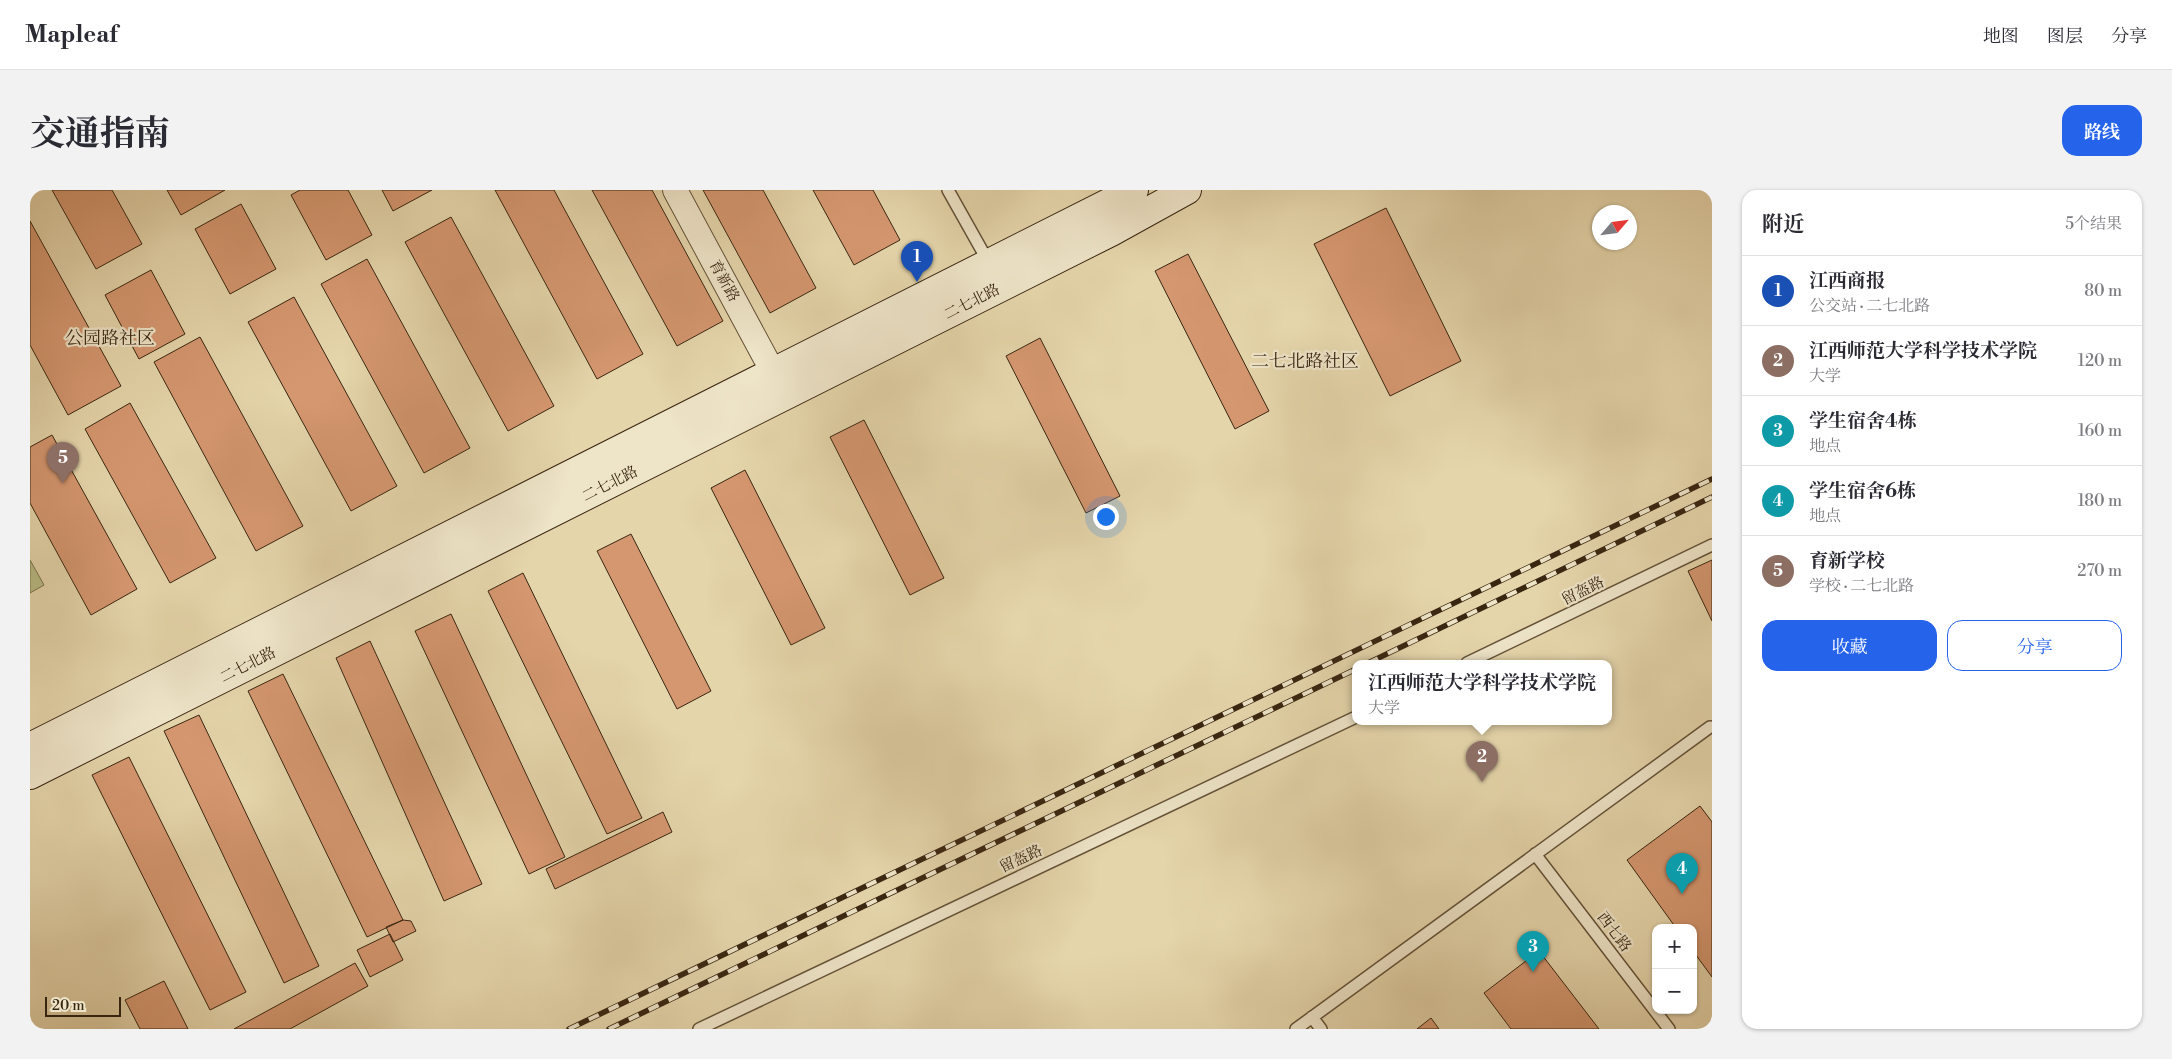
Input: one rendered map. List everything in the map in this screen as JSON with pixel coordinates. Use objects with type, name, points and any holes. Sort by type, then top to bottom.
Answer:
[{"type":"main road","name":"二七北路","points":[[30,747],[1134,190]]},
{"type":"main road","name":"二七北路","points":[[30,775],[1111,232],[1187,190]]},
{"type":"street","name":"育新路","points":[[675,190],[773,372]]},
{"type":"lane","points":[[948,190],[990,263]]},
{"type":"lane","name":"留盔路","points":[[1473,660],[1712,546]]},
{"type":"lane","name":"留盔路","points":[[699,1029],[1352,719]]},
{"type":"lane","points":[[1296,1029],[1710,727]]},
{"type":"lane","name":"西七路","points":[[1535,854],[1669,1029]]},
{"type":"lane","points":[[1312,1017],[1321,1029]]},
{"type":"green space","points":[[30,560],[44,585],[30,593]]},
{"type":"building","points":[[52,190],[112,190],[142,244],[96,269]]},
{"type":"building","points":[[167,190],[225,190],[181,215]]},
{"type":"building","points":[[300,190],[348,190],[372,235],[326,260],[291,195]]},
{"type":"building","points":[[382,190],[432,190],[393,211]]},
{"type":"building","points":[[495,190],[554,190],[643,354],[597,379]]},
{"type":"building","points":[[592,190],[652,190],[723,321],[677,346]]},
{"type":"building","points":[[703,190],[763,190],[816,288],[770,313]]},
{"type":"building","points":[[813,190],[873,190],[900,240],[854,265]]},
{"type":"building","points":[[241,204],[276,269],[230,294],[195,229]]},
{"type":"building","points":[[1386,208],[1461,361],[1390,396],[1314,244]]},
{"type":"building","points":[[451,217],[554,406],[508,431],[405,242]]},
{"type":"building","points":[[30,221],[121,386],[68,415],[30,345]]},
{"type":"building","points":[[1188,254],[1269,411],[1235,429],[1155,271]]},
{"type":"building","points":[[367,259],[470,448],[424,473],[321,284]]},
{"type":"building","points":[[151,270],[185,334],[139,359],[105,295]]},
{"type":"building","points":[[294,297],[397,486],[351,511],[248,322]]},
{"type":"building","points":[[200,337],[303,526],[256,551],[154,362]]},
{"type":"building","points":[[1040,338],[1120,496],[1086,513],[1006,356]]},
{"type":"building","points":[[130,403],[216,558],[170,583],[85,429]]},
{"type":"building","points":[[864,420],[944,578],[910,595],[830,437]]},
{"type":"building","points":[[52,435],[137,589],[91,615],[30,503],[30,447]]},
{"type":"building","points":[[745,470],[825,628],[791,645],[711,488]]},
{"type":"building","points":[[631,534],[711,691],[677,709],[597,551]]},
{"type":"building","points":[[1712,560],[1712,621],[1688,571]]},
{"type":"building","points":[[523,573],[642,818],[607,834],[488,591]]},
{"type":"building","points":[[451,614],[565,857],[529,874],[415,631]]},
{"type":"building","points":[[370,641],[482,884],[444,901],[336,658]]},
{"type":"building","points":[[283,674],[403,920],[367,937],[248,691]]},
{"type":"building","points":[[199,715],[319,966],[284,983],[164,731]]},
{"type":"building","points":[[129,757],[246,992],[210,1010],[92,775]]},
{"type":"building","points":[[1700,806],[1712,822],[1712,977],[1697,956],[1697,924],[1673,924],[1627,860]]},
{"type":"building","points":[[663,812],[672,832],[555,889],[546,869]]},
{"type":"building","points":[[403,920],[411,921],[416,931],[393,942],[386,927]]},
{"type":"building","points":[[390,934],[403,960],[370,977],[357,950]]},
{"type":"building","points":[[1539,951],[1599,1029],[1511,1029],[1484,993]]},
{"type":"building","points":[[355,963],[368,986],[290,1029],[234,1029]]},
{"type":"building","points":[[164,981],[188,1029],[140,1029],[125,1000]]},
{"type":"building","points":[[1431,1018],[1439,1029],[1417,1029]]},
{"type":"railway","points":[[569,1029],[1712,479]]},
{"type":"railway","points":[[1374,660],[1712,497]]},
{"type":"railway","points":[[609,1029],[1352,671]]},
{"type":"place","name":"江西商报","points":[[917,282]]},
{"type":"place","name":"育新学校","points":[[63,483]]},
{"type":"place","name":"江西师范大学科学技术学院","points":[[1482,782]]},
{"type":"place","name":"学生宿舍6栋","points":[[1682,894]]},
{"type":"place","name":"学生宿舍4栋","points":[[1533,972]]},
{"type":"district","name":"公园路社区","points":[[110,338]]},
{"type":"district","name":"二七北路社区","points":[[1305,361]]}]
